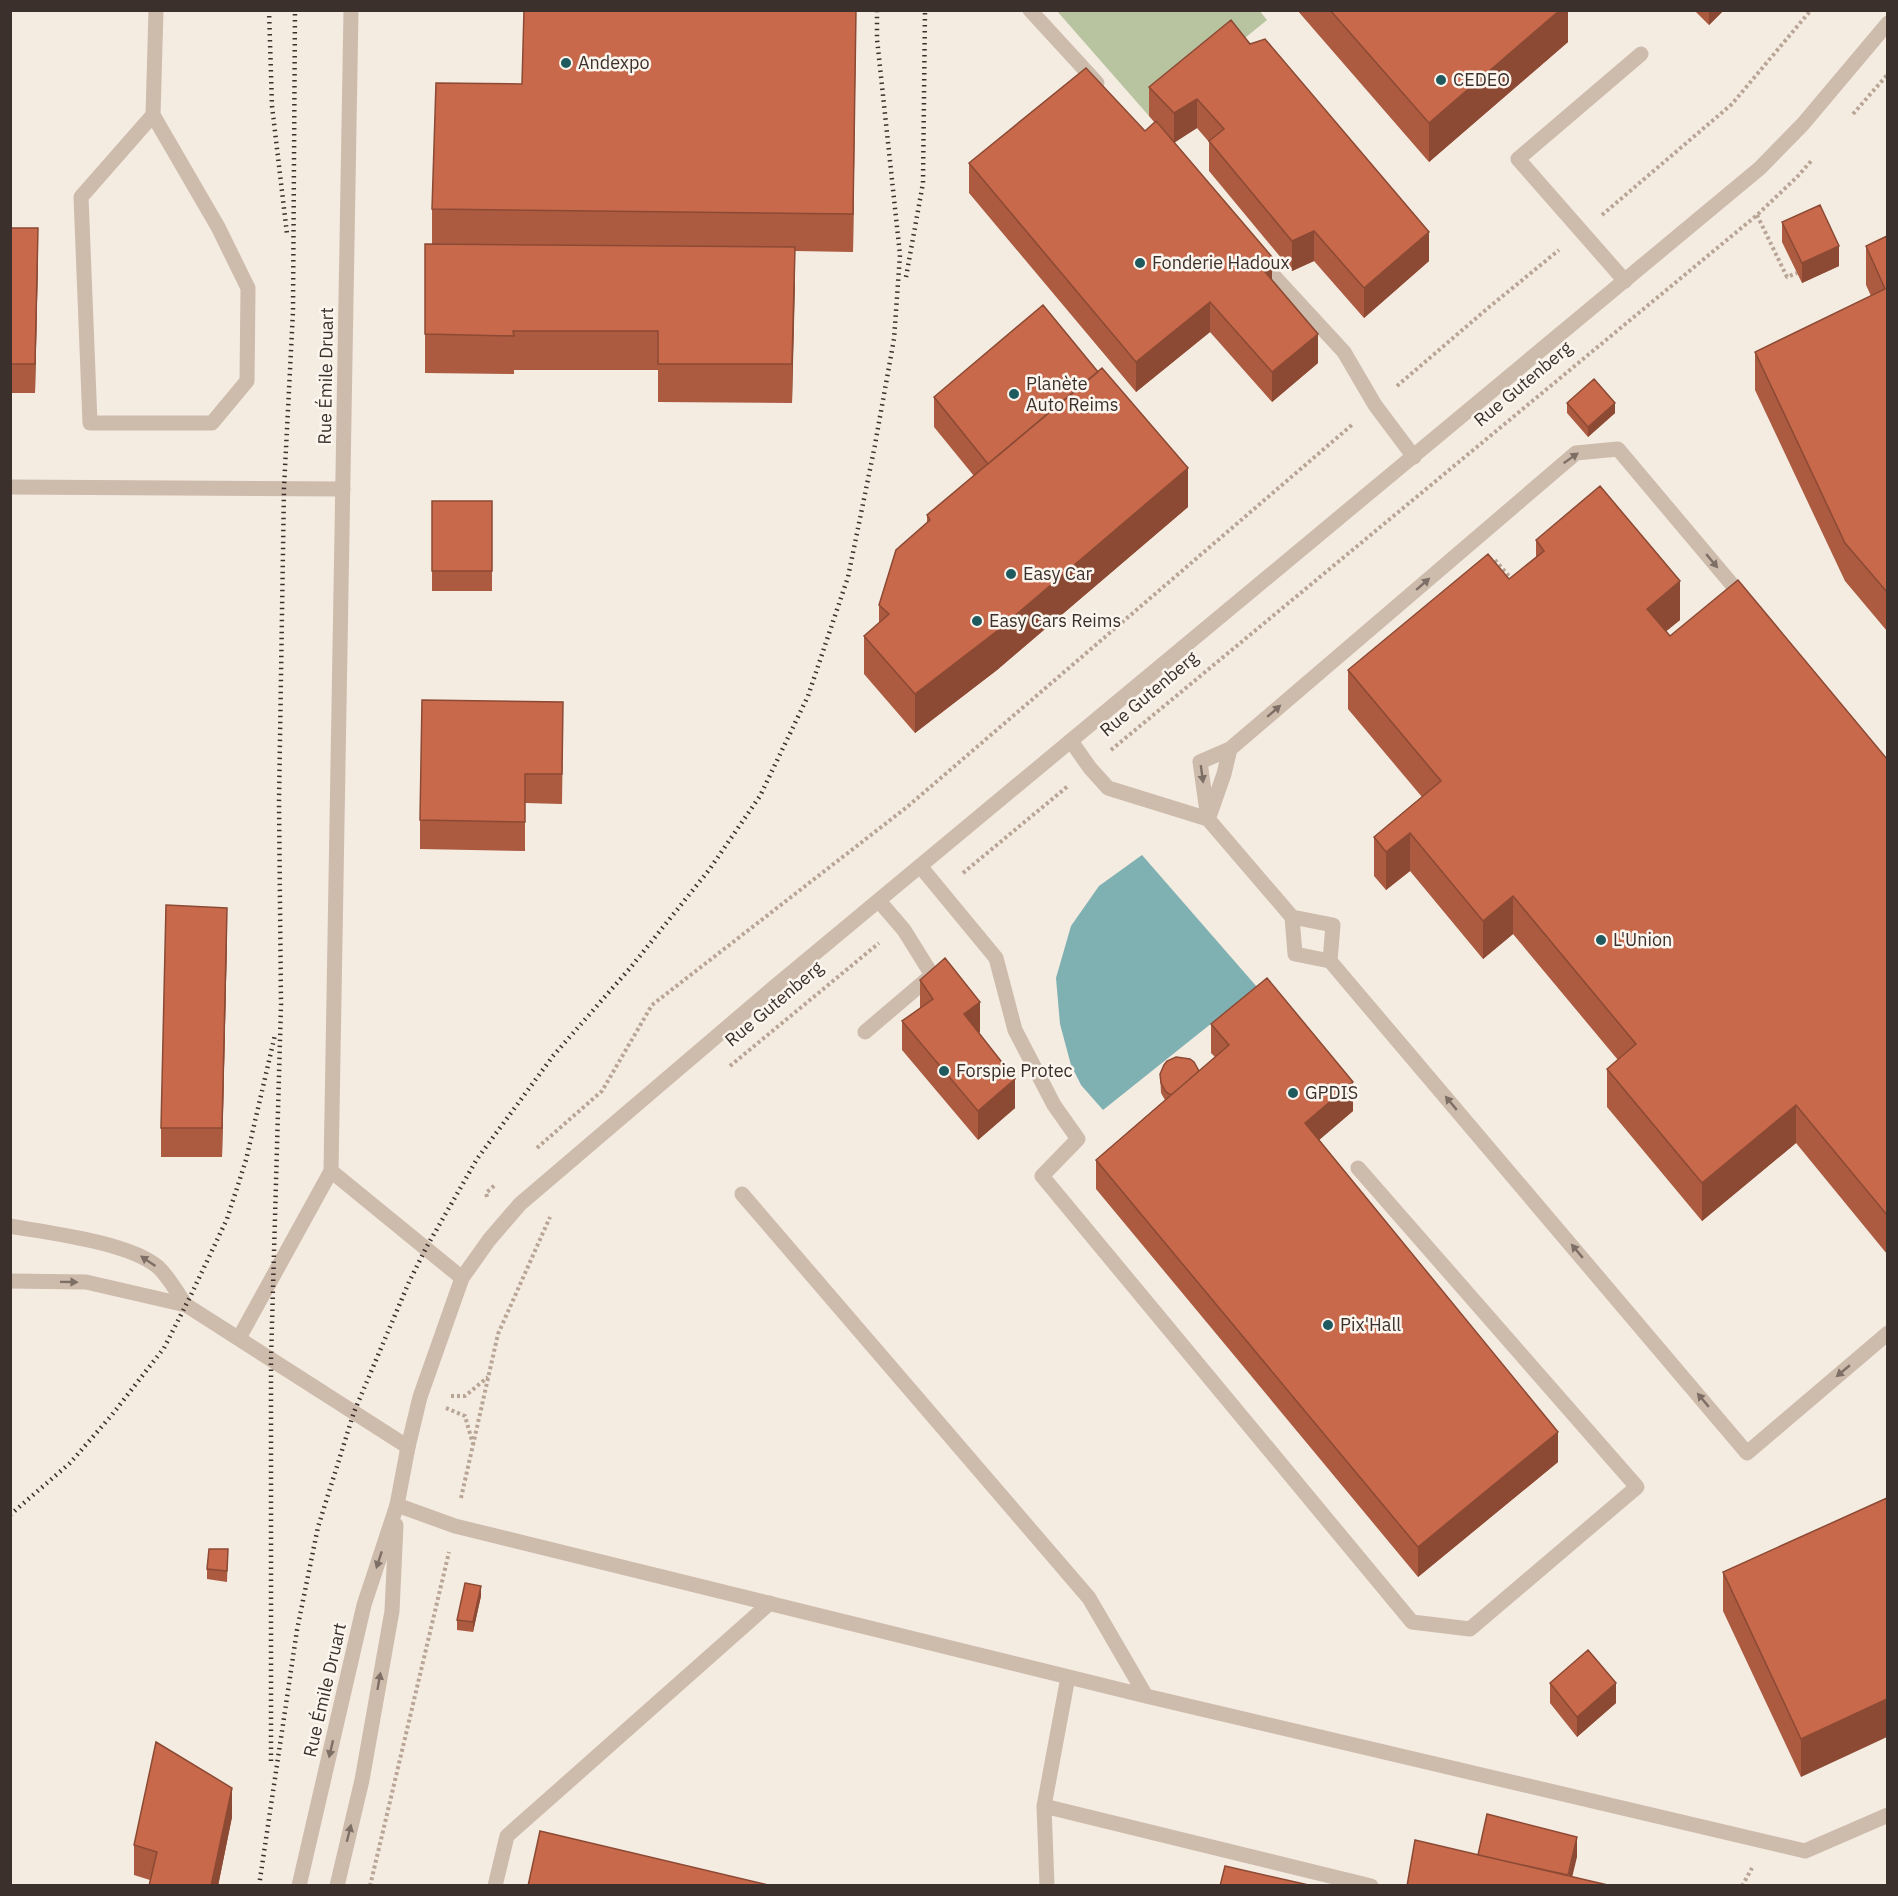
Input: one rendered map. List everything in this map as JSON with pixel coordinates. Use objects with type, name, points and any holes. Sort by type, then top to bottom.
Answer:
[{"type":"street","points":[[153,115],[81,197],[90,423],[212,423],[247,381],[248,288],[218,227],[153,115],[156,10]]},
{"type":"street","name":"Rue Émile Druart","points":[[331,1171],[351,10]]},
{"type":"street","points":[[1030,10],[1111,98]]},
{"type":"street","name":"Rue Gutenberg","points":[[462,1278],[489,1240],[520,1204],[772,989],[1760,168],[1803,124],[1887,23]]},
{"type":"street","points":[[1625,280],[1518,159],[1641,54]]},
{"type":"street","points":[[1248,247],[1344,352],[1376,405],[1414,457]]},
{"type":"street","points":[[1208,819],[1200,762],[1230,749],[1576,453],[1618,449],[1751,608]]},
{"type":"street","points":[[10,487],[343,489]]},
{"type":"street","points":[[1071,741],[1108,788],[1208,819],[1292,917],[1295,954],[1330,961],[1747,1453],[1887,1333]]},
{"type":"street","points":[[1208,819],[1230,749]]},
{"type":"street","points":[[920,866],[996,958],[1015,1030],[1054,1105],[1078,1139],[1042,1176],[1412,1622],[1470,1629],[1637,1488],[1358,1168]]},
{"type":"street","points":[[865,1032],[932,975],[900,925],[879,901]]},
{"type":"street","points":[[1292,917],[1333,925],[1330,961]]},
{"type":"street","points":[[239,1338],[331,1171],[462,1278]]},
{"type":"street","points":[[742,1194],[1089,1598],[1146,1696]]},
{"type":"street","points":[[10,1226],[95,1242],[140,1255],[159,1268],[186,1305]]},
{"type":"street","name":"Rue Émile Druart","points":[[299,1886],[364,1605],[397,1505],[420,1397],[462,1278]]},
{"type":"street","points":[[10,1281],[86,1282],[186,1305],[408,1447]]},
{"type":"street","points":[[397,1505],[455,1526],[1068,1677],[1805,1851],[1887,1815]]},
{"type":"street","name":"Rue Émile Druart","points":[[337,1886],[362,1780],[392,1611],[397,1505]]},
{"type":"street","points":[[495,1886],[507,1836],[770,1603]]},
{"type":"street","points":[[1047,1886],[1044,1806],[1068,1677]]},
{"type":"street","points":[[1044,1806],[1371,1886]]},
{"type":"path","points":[[602,1091],[652,1005],[907,807],[1488,308],[1582,232],[1732,104],[1811,10]]},
{"type":"path","points":[[1848,119],[1887,74]]},
{"type":"path","name":"Rue Gutenberg","points":[[940,892],[1757,215],[1797,177],[1819,152]]},
{"type":"path","points":[[1757,215],[1787,277],[1797,273]]},
{"type":"path","points":[[1477,537],[1514,582]]},
{"type":"path","name":"Rue Gutenberg","points":[[723,1072],[900,925]]},
{"type":"path","points":[[370,1886],[498,1334],[550,1216]]},
{"type":"path","points":[[420,1397],[465,1396],[488,1376]]},
{"type":"path","points":[[420,1397],[465,1416],[473,1444]]},
{"type":"green space","points":[[1259,10],[1267,20],[1149,116],[1057,11]]},
{"type":"water","points":[[1142,855],[1257,987],[1103,1110],[1081,1085],[1071,1065],[1060,1024],[1056,978],[1071,926],[1099,886]]},
{"type":"building","points":[[524,10],[856,10],[853,214],[432,209],[436,83],[522,84]]},
{"type":"building","points":[[1330,10],[1560,10],[1429,123]]},
{"type":"building","points":[[1231,20],[1250,44],[1265,39],[1429,232],[1364,288],[1314,231],[1292,241],[1209,141],[1224,129],[1197,99],[1174,113],[1149,87]]},
{"type":"building","name":"Fonderie Hadoux","points":[[1086,68],[1145,131],[1156,121],[1272,257],[1260,266],[1318,334],[1272,372],[1210,302],[1136,362],[969,163]]},
{"type":"building","points":[[1820,205],[1839,246],[1802,263],[1782,222]]},
{"type":"building","points":[[10,228],[38,228],[35,364],[10,364]]},
{"type":"building","points":[[1887,236],[1887,592],[1845,543],[1755,352],[1885,289],[1866,246]]},
{"type":"building","points":[[425,244],[795,247],[792,364],[658,364],[658,331],[513,331],[514,336],[425,334]]},
{"type":"building","points":[[1043,305],[1098,372],[988,464],[934,397]]},
{"type":"building","name":"Easy Car","points":[[1102,368],[1188,468],[997,631],[915,694],[864,636],[889,614],[879,605],[896,550],[930,520],[927,515]]},
{"type":"building","points":[[1594,379],[1615,403],[1588,427],[1567,403]]},
{"type":"building","points":[[1600,486],[1680,581],[1647,609],[1670,636],[1738,580],[1887,759],[1887,1215],[1796,1105],[1702,1183],[1607,1069],[1636,1044],[1513,896],[1483,921],[1410,833],[1386,852],[1374,837],[1441,781],[1348,670],[1488,554],[1509,579],[1544,551],[1536,540]]},
{"type":"building","points":[[432,501],[492,501],[492,571],[432,571]]},
{"type":"building","points":[[422,700],[563,702],[562,774],[525,774],[525,822],[420,820]]},
{"type":"building","points":[[166,905],[227,908],[222,1128],[161,1128]]},
{"type":"building","points":[[945,958],[980,1002],[964,1014],[1015,1079],[978,1111],[902,1021],[933,999],[920,980]]},
{"type":"building","name":"Pix'Hall","points":[[1267,978],[1353,1082],[1305,1123],[1558,1432],[1418,1547],[1096,1160],[1229,1045],[1211,1024]]},
{"type":"building","points":[[1176,1057],[1190,1059],[1199,1071],[1171,1095],[1166,1092],[1161,1083],[1160,1074],[1167,1061]]},
{"type":"building","points":[[1887,1498],[1887,1699],[1801,1739],[1723,1572]]},
{"type":"building","points":[[209,1549],[228,1549],[227,1571],[207,1569]]},
{"type":"building","points":[[465,1583],[481,1586],[473,1622],[457,1620]]},
{"type":"building","points":[[1588,1650],[1616,1683],[1577,1717],[1550,1683]]},
{"type":"building","points":[[156,1742],[232,1788],[211,1886],[149,1886],[157,1852],[134,1845]]},
{"type":"building","points":[[1487,1814],[1577,1837],[1568,1875],[1478,1855]]},
{"type":"building","points":[[540,1831],[772,1886],[528,1886]]},
{"type":"building","points":[[1415,1840],[1612,1886],[1407,1886]]},
{"type":"building","points":[[1225,1866],[1313,1886],[1220,1886]]},
{"type":"railway","points":[[269,10],[272,106],[287,234]]},
{"type":"railway","points":[[271,1761],[271,1359],[281,1005],[279,802],[284,488],[293,311],[295,10]]},
{"type":"railway","points":[[259,1886],[297,1630],[318,1527],[354,1412],[409,1282],[477,1159],[553,1056],[631,967],[709,870],[760,796],[808,696],[848,577],[894,339],[900,255],[877,39],[877,10]]},
{"type":"railway","points":[[906,277],[923,183],[925,10]]},
{"type":"railway","points":[[10,1515],[70,1463],[111,1416],[164,1348],[227,1219],[246,1160],[275,1035]]},
{"type":"place","name":"Andexpo","points":[[566,63]]},
{"type":"place","name":"CEDEO","points":[[1441,80]]},
{"type":"place","name":"Fonderie Hadoux","points":[[1140,263]]},
{"type":"place","name":"Planète Auto Reims","points":[[1014,394]]},
{"type":"place","name":"Easy Car","points":[[1011,574]]},
{"type":"place","name":"Easy Cars Reims","points":[[977,621]]},
{"type":"place","name":"L'Union","points":[[1601,940]]},
{"type":"place","name":"Forspie Protec","points":[[944,1071]]},
{"type":"place","name":"GPDIS","points":[[1293,1093]]},
{"type":"place","name":"Pix'Hall","points":[[1328,1325]]}]
